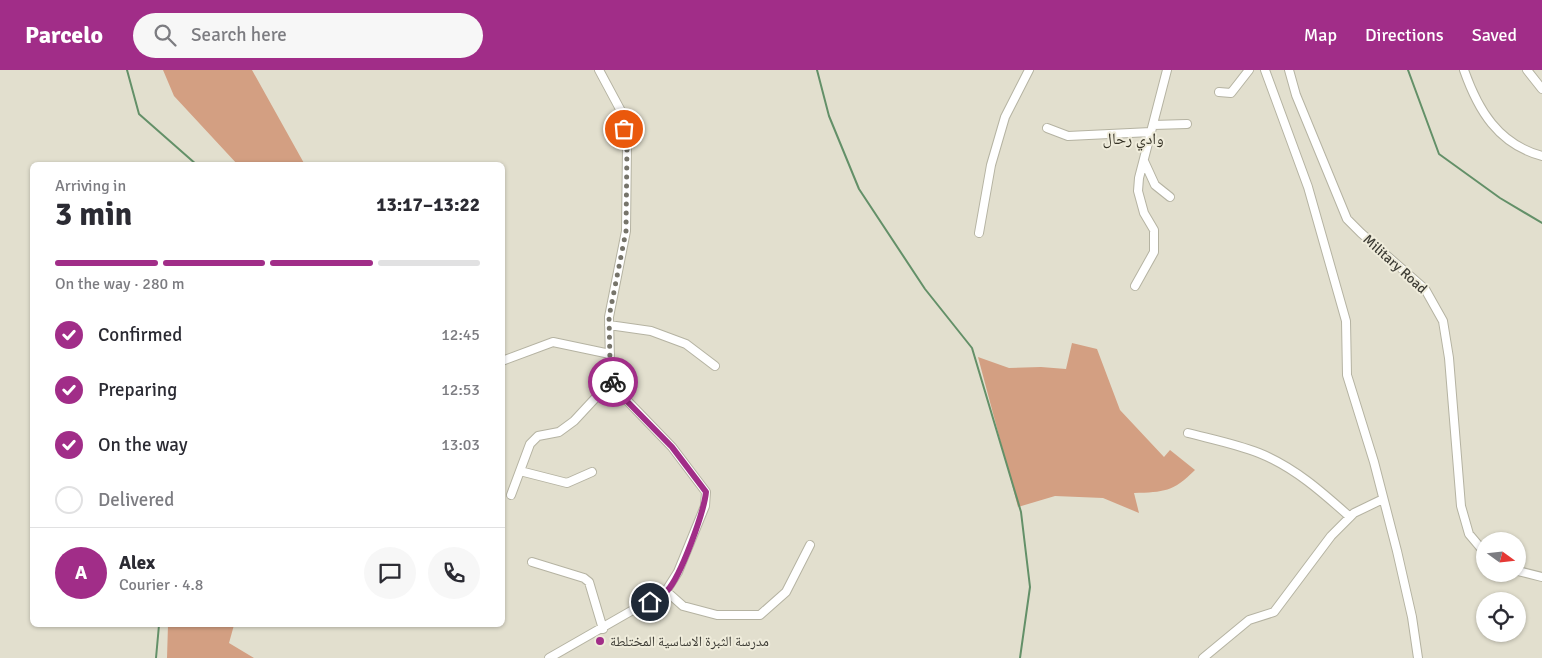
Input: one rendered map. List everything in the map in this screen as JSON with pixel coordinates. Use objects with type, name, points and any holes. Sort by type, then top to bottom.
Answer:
[{"type":"street","points":[[550,658],[666,591],[678,572],[705,506],[706,492],[672,447],[614,388],[609,325],[626,231],[627,146],[621,111],[599,70]]},
{"type":"street","points":[[979,233],[991,165],[1006,117],[1029,70]]},
{"type":"street","points":[[1135,286],[1154,252],[1154,230],[1144,213],[1138,190],[1144,159],[1168,70]]},
{"type":"street","points":[[1219,92],[1231,93],[1249,70]]},
{"type":"street","points":[[1265,70],[1308,187],[1346,321],[1346,375],[1383,499],[1412,617],[1418,658]]},
{"type":"street","name":"Military Road","points":[[1289,70],[1326,170],[1347,219],[1360,233],[1425,288],[1443,321],[1449,358],[1462,506],[1469,534],[1476,542]]},
{"type":"street","points":[[1464,70],[1478,106],[1492,126],[1511,142],[1542,156]]},
{"type":"street","points":[[1527,70],[1542,89]]},
{"type":"street","points":[[1047,128],[1068,136],[1188,124]]},
{"type":"street","points":[[1144,159],[1156,185],[1170,197]]},
{"type":"street","points":[[609,325],[651,331],[686,344],[715,366]]},
{"type":"street","points":[[505,359],[553,342],[610,354]]},
{"type":"street","points":[[511,495],[530,444],[538,436],[559,432],[574,421],[613,379]]},
{"type":"street","points":[[1188,433],[1258,453],[1290,469],[1314,485],[1350,517]]},
{"type":"street","points":[[520,471],[567,484],[592,472]]},
{"type":"street","points":[[1203,658],[1249,620],[1274,612],[1331,536],[1354,513],[1383,499]]},
{"type":"street","points":[[666,591],[683,606],[717,615],[760,615],[786,592],[810,545]]},
{"type":"street","points":[[532,562],[584,578],[589,582],[603,629]]},
{"type":"street","points":[[1526,573],[1542,577]]},
{"type":"shaded area","points":[[163,70],[252,70],[303,162],[235,162],[174,96]]},
{"type":"shaded area","points":[[1072,343],[1097,349],[1120,410],[1164,457],[1170,450],[1195,470],[1174,487],[1161,491],[1134,493],[1139,513],[1103,498],[1055,496],[1018,507],[978,357],[1009,368],[1041,367],[1066,369]]},
{"type":"shaded area","points":[[168,627],[233,627],[229,643],[254,658],[167,658]]},
{"type":"waterway","points":[[127,70],[139,114],[194,162]]},
{"type":"waterway","points":[[817,70],[829,116],[859,189],[925,289],[972,348],[1021,512],[1030,587],[1020,658]]},
{"type":"waterway","points":[[1408,70],[1439,154],[1500,198],[1542,223]]},
{"type":"waterway","points":[[156,658],[159,627]]},
{"type":"way so far","points":[[613,382],[610,361],[609,317],[626,231],[627,146],[624,129]]},
{"type":"place","name":"مدرسة الثبرة الاساسية المختلطة","points":[[600,641]]},
{"type":"district","name":"وادي رحال","points":[[1133,139]]},
{"type":"route","points":[[613,382],[614,388],[672,447],[706,492],[705,506],[678,572],[666,591],[650,602]]}]
